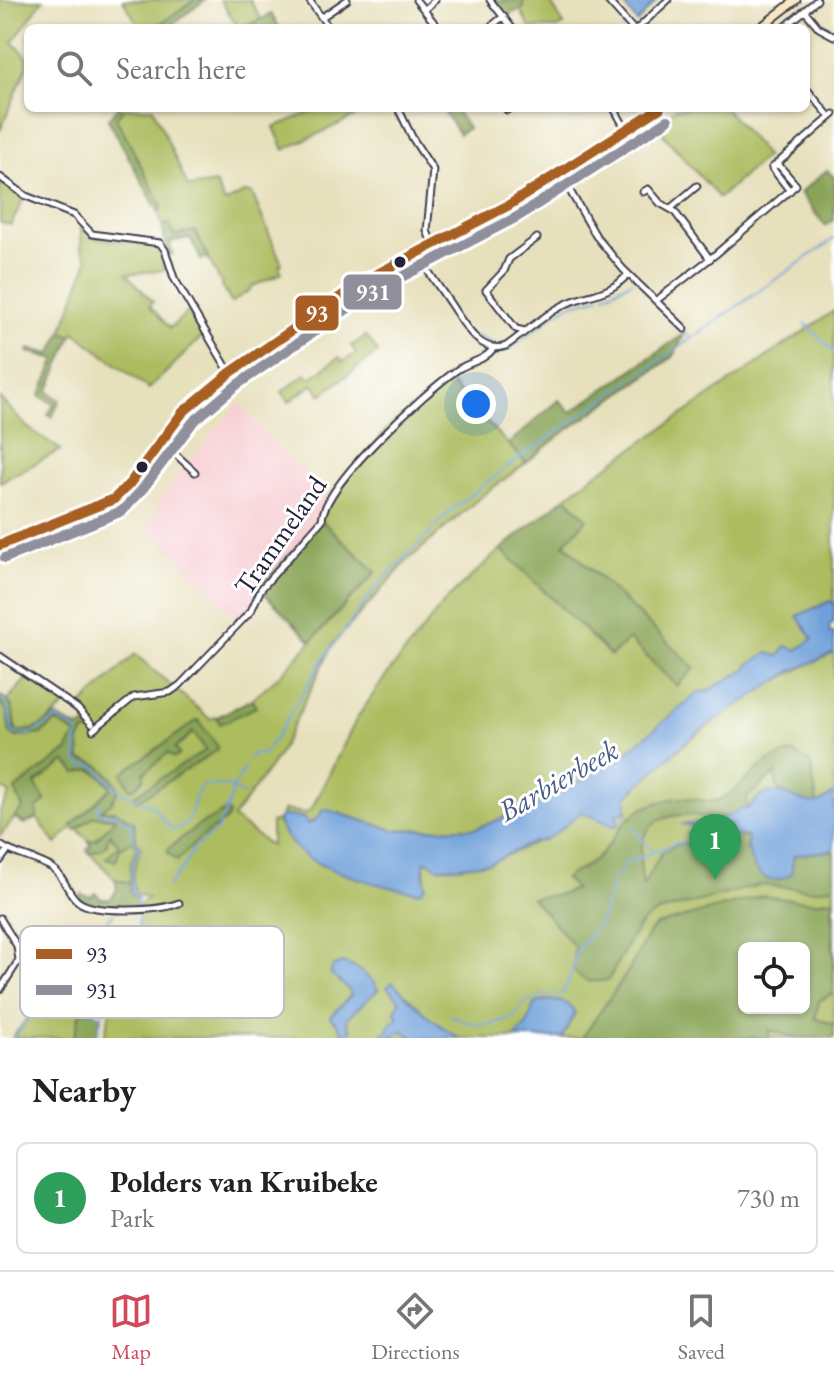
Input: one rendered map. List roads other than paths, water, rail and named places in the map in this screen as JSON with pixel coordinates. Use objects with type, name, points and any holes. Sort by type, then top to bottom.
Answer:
[{"type":"main road","points":[[765,24],[796,0]]},
{"type":"main road","points":[[0,545],[114,499],[127,487],[183,412],[230,373],[362,282],[433,245],[465,235],[654,112]]},
{"type":"street","points":[[309,0],[326,24]]},
{"type":"street","points":[[322,17],[347,0]]},
{"type":"street","points":[[416,0],[435,24]]},
{"type":"street","points":[[424,10],[435,0]]},
{"type":"street","points":[[490,0],[509,24]]},
{"type":"street","points":[[607,0],[631,24]]},
{"type":"street","points":[[640,24],[668,0]]},
{"type":"street","points":[[789,24],[817,0]]},
{"type":"street","points":[[805,11],[819,28],[834,36]]},
{"type":"street","points":[[494,24],[504,16]]},
{"type":"street","points":[[657,300],[796,185],[777,163],[832,115],[810,92]]},
{"type":"street","points":[[400,112],[433,170],[427,224],[428,237],[433,245]]},
{"type":"street","points":[[616,112],[626,130]]},
{"type":"street","points":[[559,172],[596,236],[628,274],[685,329]]},
{"type":"street","points":[[0,177],[26,196],[74,215],[92,234],[160,243],[179,288],[230,373]]},
{"type":"street","points":[[671,208],[697,186]]},
{"type":"street","points":[[643,192],[648,189],[660,203],[671,208],[710,259]]},
{"type":"street","points":[[402,271],[426,267],[465,235],[480,229]]},
{"type":"street","points":[[525,331],[516,329],[486,290],[504,271],[509,259],[537,238]]},
{"type":"street","points":[[426,267],[467,329],[493,349]]},
{"type":"street","name":"Trammeland","points":[[0,656],[77,708],[92,727],[134,697],[170,692],[251,611],[261,589],[322,520],[323,510],[331,495],[398,421],[465,365],[488,356],[493,349],[506,346],[563,305],[595,296],[622,281],[628,274]]},
{"type":"street","points":[[161,440],[195,472]]},
{"type":"street","points":[[0,845],[53,868],[82,904],[107,910],[159,909],[179,903]]},
{"type":"street","points":[[0,861],[8,850]]},
{"type":"street","points":[[0,919],[17,946],[19,960],[0,990]]},
{"type":"water","points":[[621,0],[657,0],[637,23]]},
{"type":"water","points":[[830,601],[834,603],[834,622],[829,626],[830,633],[834,632],[834,653],[792,671],[684,743],[627,796],[627,814],[623,811],[616,815],[616,827],[581,812],[552,835],[490,863],[439,868],[425,860],[423,872],[426,886],[421,892],[393,888],[324,866],[297,849],[278,821],[281,815],[304,818],[307,824],[311,823],[324,809],[394,830],[476,828],[533,807],[585,778],[608,757],[616,761],[700,691],[706,692],[768,653],[779,656],[786,646],[797,650],[813,639],[797,616]]},
{"type":"water","points":[[769,792],[779,792],[809,803],[824,800],[834,793],[834,850],[794,855],[791,874],[772,880],[764,877],[753,865],[747,837],[740,835],[695,841],[687,834],[697,830],[696,827],[681,824],[715,823],[738,810],[747,809]]},
{"type":"water","points":[[342,963],[363,973],[378,990],[346,1019],[351,1031],[342,1034],[338,1024],[330,1017],[351,995],[330,974],[333,966]]},
{"type":"water","points":[[392,982],[430,1018],[459,1038],[414,1038],[403,1031],[387,1038],[375,1038],[387,1032],[392,1021],[398,1018],[395,1011],[400,1001],[387,987]]},
{"type":"water","points":[[545,1000],[566,1003],[575,1013],[562,1038],[515,1038],[527,1024],[534,1004]]},
{"type":"waterway","points":[[250,757],[263,754],[278,734],[324,658],[378,585],[455,507],[512,463],[834,239]]},
{"type":"waterway","points":[[605,295],[632,281]]},
{"type":"waterway","points":[[555,314],[569,305],[600,297]]},
{"type":"waterway","points":[[662,310],[689,337]]},
{"type":"waterway","points":[[489,359],[510,349],[552,316]]},
{"type":"waterway","points":[[806,324],[834,352]]},
{"type":"waterway","points":[[477,336],[492,344]]},
{"type":"waterway","name":"Barbierbeek","points":[[0,699],[6,702],[13,733],[29,735],[57,719],[77,730],[77,761],[82,766],[93,765],[120,791],[151,805],[172,829],[180,827],[190,818],[196,797],[204,785],[227,786],[243,794]]},
{"type":"waterway","points":[[168,886],[193,849],[216,831],[227,810],[233,788],[245,768]]},
{"type":"waterway","points":[[100,802],[98,810],[101,814],[118,814],[124,821],[132,823],[132,834],[140,851],[134,860],[132,875],[132,892],[138,897],[138,926]]},
{"type":"waterway","points":[[621,814],[627,822]]},
{"type":"waterway","points":[[633,828],[652,850]]},
{"type":"waterway","name":"Barbierbeek","points":[[451,1015],[468,1023],[492,1024],[517,1014],[521,1004],[543,995],[563,994],[573,970],[576,952],[600,923],[614,878],[621,873],[625,863],[676,843],[724,836]]},
{"type":"waterway","points":[[103,926],[114,913]]},
{"type":"waterway","points":[[14,1038],[29,1018]]},
{"type":"waterway","points":[[96,1038],[102,1018]]},
{"type":"place","name":"Polders van Kruibeke","points":[[715,880]]}]
